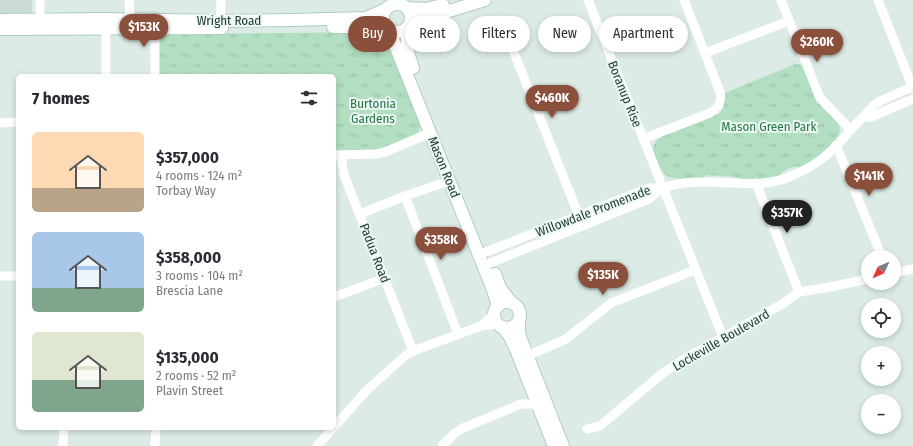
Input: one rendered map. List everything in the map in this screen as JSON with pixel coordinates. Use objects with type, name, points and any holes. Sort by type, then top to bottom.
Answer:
[{"type":"main road","points":[[383,16],[386,6],[395,4],[404,4],[417,9],[430,8],[458,0]]},
{"type":"main road","points":[[436,16],[485,0]]},
{"type":"main road","points":[[404,4],[411,16]]},
{"type":"main road","name":"Wright Road","points":[[220,24],[366,18],[386,6]]},
{"type":"main road","name":"Wright Road","points":[[0,29],[40,24],[130,19],[155,24]]},
{"type":"main road","name":"Wright Road","points":[[0,20],[106,28],[155,24],[348,27]]},
{"type":"main road","name":"Mason Road","points":[[397,52],[449,181],[498,318],[510,337],[554,446]]},
{"type":"main road","name":"Mason Road","points":[[407,52],[500,288],[511,302]]},
{"type":"main road","points":[[519,320],[514,326],[510,327],[498,318],[504,302],[511,302],[519,309],[520,337],[564,446]]},
{"type":"street","points":[[40,0],[40,24]]},
{"type":"street","points":[[129,0],[130,19]]},
{"type":"street","points":[[220,24],[221,0]]},
{"type":"street","name":"Boranup Rise","points":[[588,0],[722,337]]},
{"type":"street","points":[[643,139],[716,110],[721,98],[684,0]]},
{"type":"street","points":[[781,0],[820,98],[850,129]]},
{"type":"street","points":[[878,0],[913,88]]},
{"type":"street","points":[[705,53],[789,21]]},
{"type":"street","points":[[155,24],[155,74]]},
{"type":"street","points":[[106,28],[106,74]]},
{"type":"street","points":[[514,52],[583,226]]},
{"type":"street","name":"Willowdale Promenade","points":[[488,257],[579,216],[649,188],[662,188],[684,182],[756,183],[787,178],[823,158],[850,129],[864,117],[867,111],[879,102],[892,95],[913,88]]},
{"type":"street","name":"Willowdale Promenade","points":[[864,117],[871,116],[913,98]]},
{"type":"street","points":[[0,123],[16,122]]},
{"type":"street","points":[[338,155],[376,154],[385,152],[430,134]]},
{"type":"street","points":[[836,145],[879,250]]},
{"type":"street","name":"Padua Road","points":[[338,155],[344,175],[414,351]]},
{"type":"street","points":[[360,214],[405,196],[449,181]]},
{"type":"street","points":[[756,183],[799,292]]},
{"type":"street","name":"Willowdale Promenade","points":[[488,257],[583,226],[649,199],[662,188]]},
{"type":"street","points":[[405,196],[458,334]]},
{"type":"street","points":[[901,272],[913,269]]},
{"type":"street","points":[[527,356],[566,339],[611,303],[695,270]]},
{"type":"street","points":[[0,276],[16,276]]},
{"type":"street","points":[[336,296],[385,278]]},
{"type":"street","name":"Lockeville Boulevard","points":[[587,429],[600,426],[671,368],[722,337],[784,303],[799,292],[861,280]]},
{"type":"street","points":[[336,426],[374,383],[394,364],[414,351],[481,326],[498,318]]},
{"type":"street","points":[[522,404],[532,389]]},
{"type":"street","points":[[442,446],[462,428],[522,404],[531,404],[539,407]]},
{"type":"street","points":[[63,446],[64,430]]},
{"type":"street","points":[[155,446],[156,430]]},
{"type":"street","points":[[317,446],[332,430]]},
{"type":"shaded area","points":[[0,0],[32,0],[32,16],[0,17]]},
{"type":"green space","name":"Burtonia Gardens","points":[[348,32],[348,52],[392,52],[421,127],[416,135],[380,149],[336,151],[336,74],[159,74],[159,41],[165,34]]},
{"type":"green space","name":"Mason Green Park","points":[[795,64],[803,65],[821,105],[838,123],[840,129],[838,136],[828,149],[802,167],[790,168],[780,175],[766,179],[740,179],[737,177],[707,175],[703,178],[686,179],[669,177],[663,173],[653,151],[654,144],[662,136],[720,113],[724,106],[725,93]]},
{"type":"building","points":[[761,124],[770,128],[767,134],[758,131]]}]
